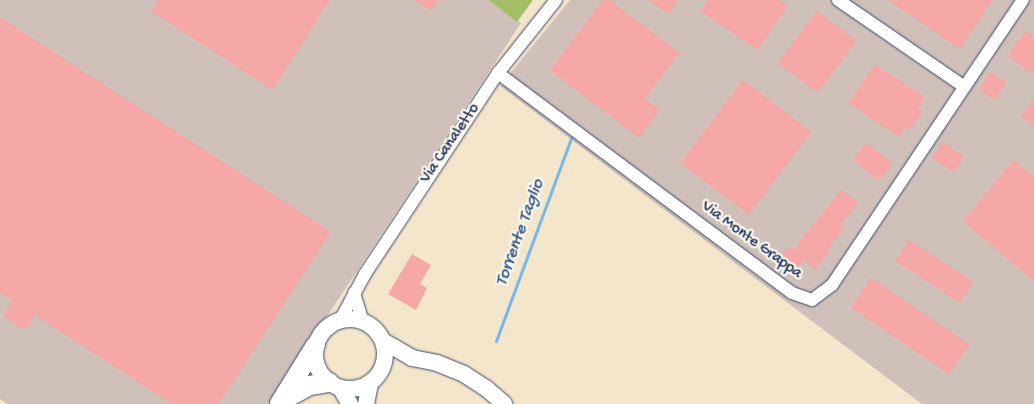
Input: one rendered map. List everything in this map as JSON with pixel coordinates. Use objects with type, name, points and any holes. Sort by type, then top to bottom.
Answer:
[{"type":"highway","points":[[279,403],[315,346]]},
{"type":"highway","points":[[279,403],[296,391],[309,385],[335,385]]},
{"type":"main road","points":[[350,404],[316,366],[315,346],[321,333],[338,321],[352,319],[372,326],[383,341],[412,358],[437,363],[464,374],[487,389],[504,404]]},
{"type":"main road","points":[[335,385],[359,388],[370,383],[382,368],[385,355],[383,341]]},
{"type":"main road","points":[[382,368],[412,358]]},
{"type":"main road","points":[[366,404],[370,383]]},
{"type":"street","name":"Via Canaletto","points":[[338,321],[391,234],[498,73],[556,0]]},
{"type":"street","points":[[838,0],[963,86]]},
{"type":"street","name":"Via Monte Grappa","points":[[498,73],[792,293],[812,300],[832,285],[963,86],[1023,0]]},
{"type":"street","points":[[354,294],[362,319],[372,326]]},
{"type":"shaded area","points":[[0,0],[489,0],[521,23],[269,404],[7,404],[0,399]]},
{"type":"shaded area","points":[[570,0],[1034,0],[1034,404],[922,404],[500,86]]},
{"type":"green space","points":[[489,0],[533,0],[517,22]]},
{"type":"building","points":[[158,0],[330,0],[273,90],[151,11]]},
{"type":"building","points":[[414,0],[438,0],[431,11]]},
{"type":"building","points":[[603,0],[610,0],[680,53],[645,99],[660,110],[639,138],[550,70]]},
{"type":"building","points":[[648,0],[678,0],[669,14]]},
{"type":"building","points":[[708,0],[779,0],[788,6],[758,50],[700,11]]},
{"type":"building","points":[[888,0],[993,0],[960,49]]},
{"type":"building","points":[[817,11],[857,41],[818,93],[778,63]]},
{"type":"building","points":[[0,17],[331,232],[219,404],[172,404],[35,315],[25,330],[3,316],[13,301],[0,292]]},
{"type":"building","points":[[1025,31],[1034,37],[1034,75],[1008,56]]},
{"type":"building","points":[[875,64],[925,97],[918,108],[923,111],[910,131],[905,128],[899,137],[848,103]]},
{"type":"building","points":[[991,72],[1007,83],[995,100],[979,89]]},
{"type":"building","points":[[743,80],[812,132],[749,215],[680,163]]},
{"type":"building","points":[[1034,98],[1034,126],[1021,117]]},
{"type":"building","points":[[942,142],[965,157],[954,173],[932,158]]},
{"type":"building","points":[[866,143],[893,163],[883,177],[881,176],[878,180],[853,160]]},
{"type":"building","points":[[1014,160],[1034,177],[1034,281],[963,221]]},
{"type":"building","points":[[841,190],[859,202],[840,226],[844,229],[828,248],[830,250],[815,270],[804,260],[794,271],[780,258],[789,247],[793,250]]},
{"type":"building","points":[[909,240],[974,282],[960,303],[895,261]]},
{"type":"building","points":[[412,254],[431,265],[420,284],[427,288],[416,310],[388,294]]},
{"type":"building","points":[[871,278],[970,345],[950,374],[851,308]]},
{"type":"waterway","name":"Torrente Taglio","points":[[496,341],[572,135]]}]
